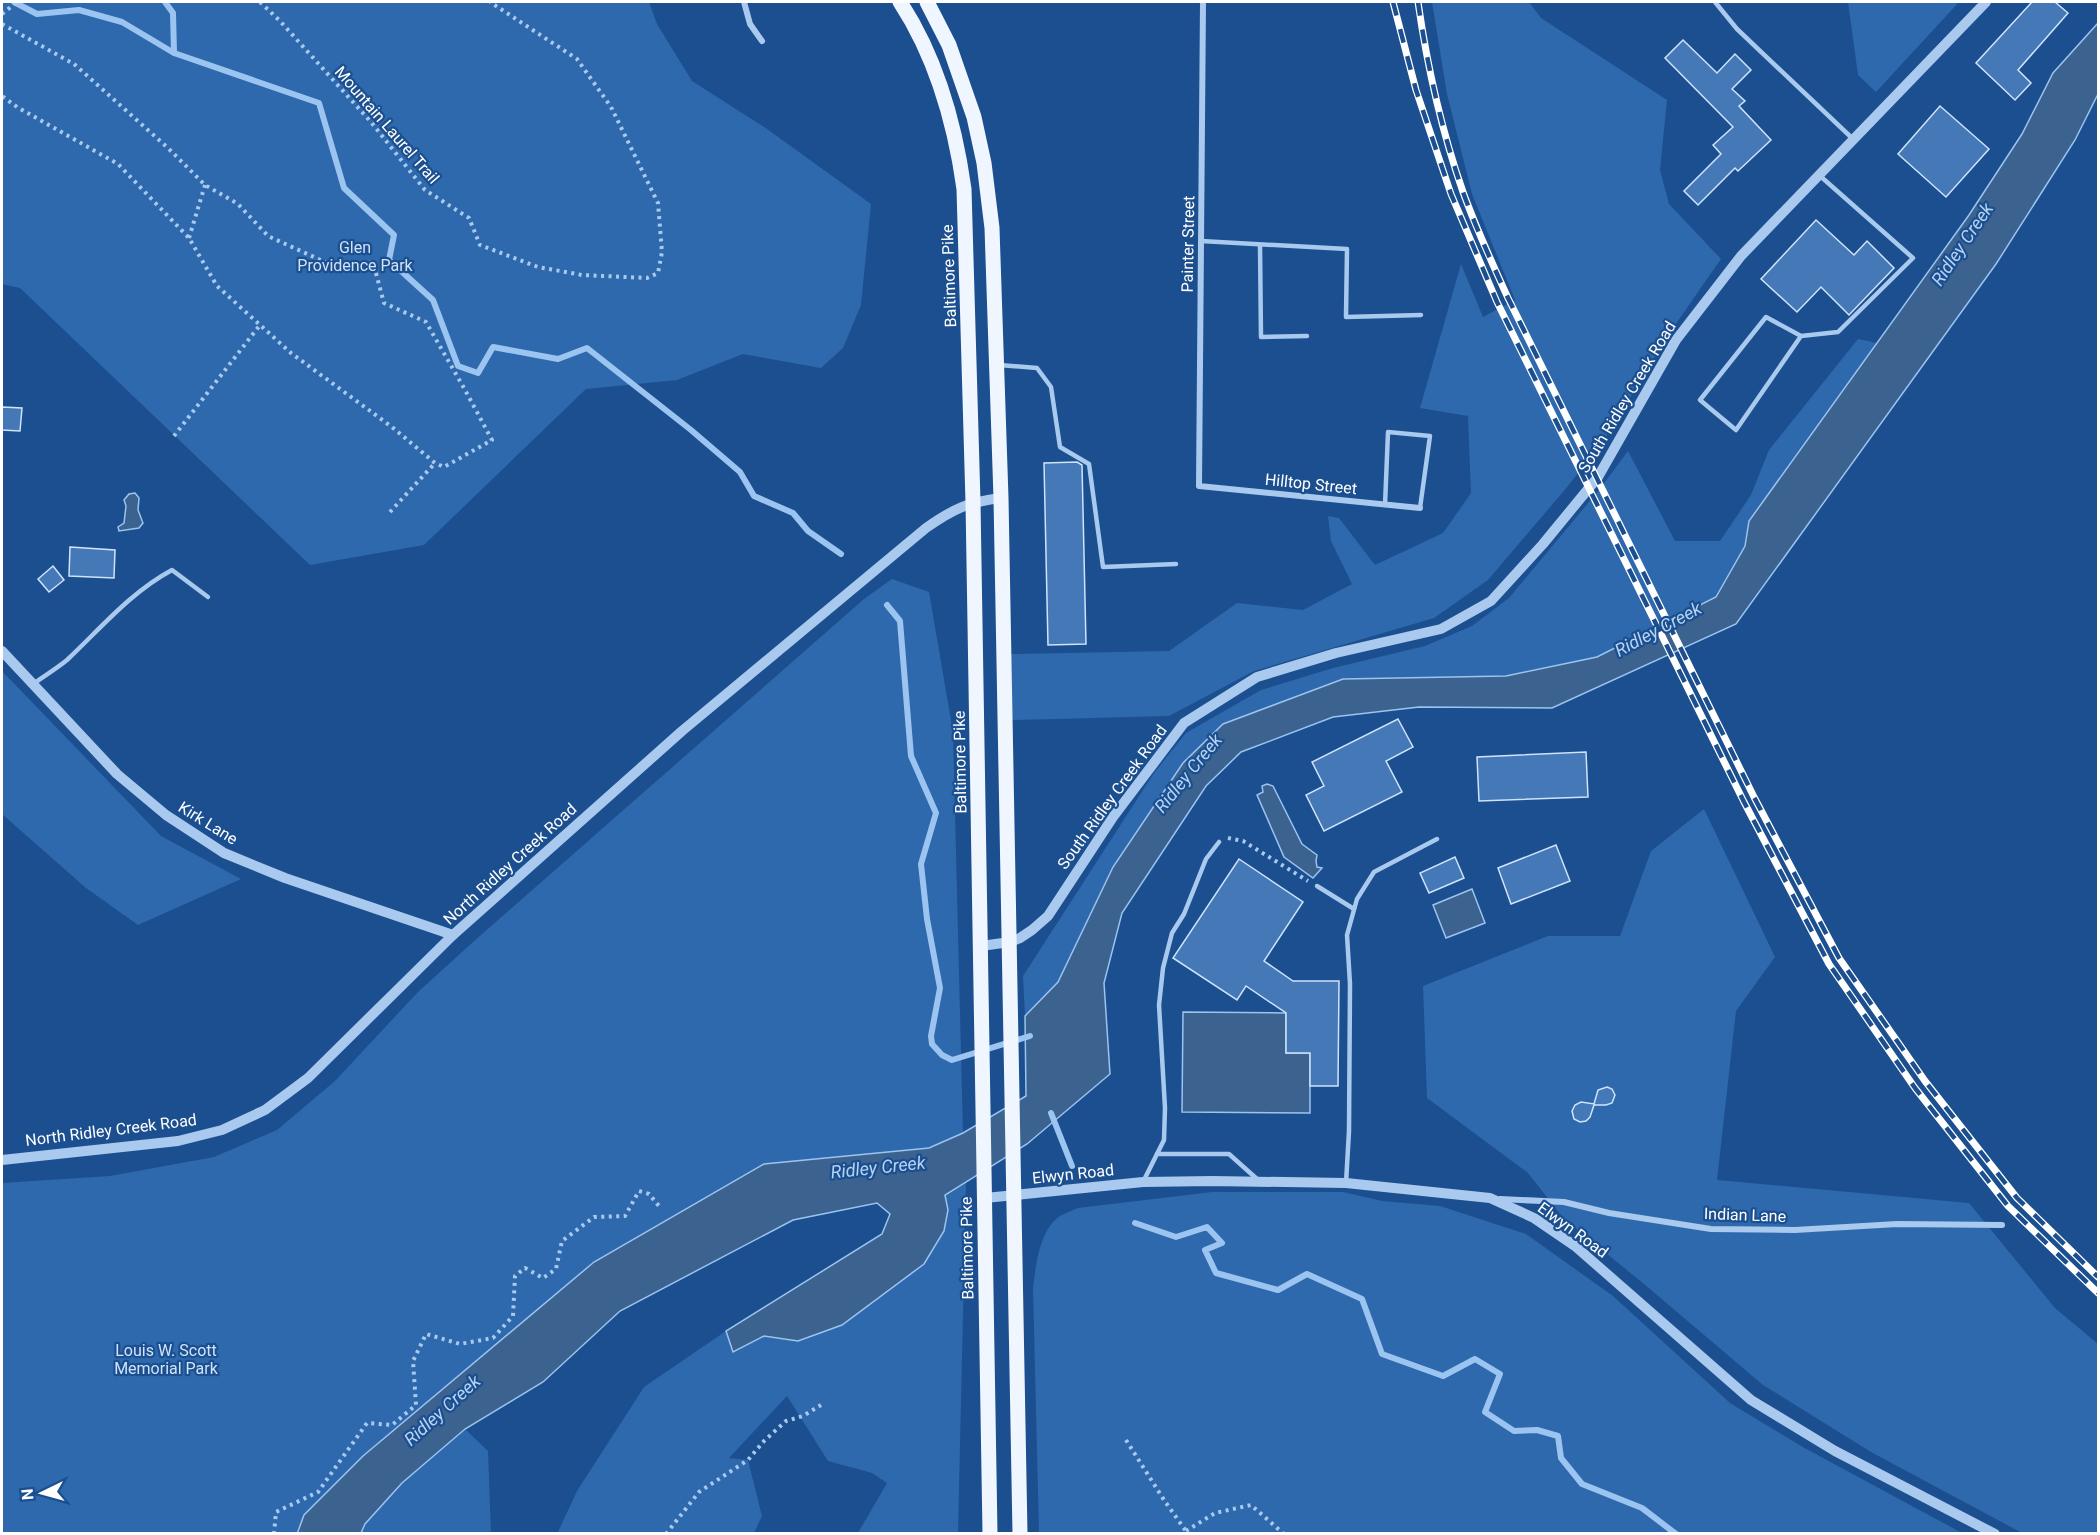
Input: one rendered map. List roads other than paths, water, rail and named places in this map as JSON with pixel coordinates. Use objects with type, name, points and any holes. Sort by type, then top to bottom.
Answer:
[{"type":"main road","name":"Baltimore Pike","points":[[900,2],[936,76],[951,123],[961,166],[965,209],[973,502],[990,1533]]},
{"type":"main road","points":[[927,2],[958,68],[974,117],[984,163],[992,228],[1001,498],[1020,1533]]},
{"type":"street","points":[[744,2],[750,24],[762,41]]},
{"type":"street","name":"Painter Street","points":[[1199,486],[1203,2]]},
{"type":"street","name":"South Ridley Creek Road","points":[[981,946],[1010,942],[1032,930],[1048,916],[1113,817],[1184,723],[1257,677],[1335,653],[1441,629],[1491,601],[1543,544],[1598,477],[1683,331],[1741,256],[1986,2]]},
{"type":"street","name":"Hilltop Street","points":[[1199,486],[1420,508]]},
{"type":"street","name":"North Ridley Creek Road","points":[[2,1160],[178,1141],[222,1130],[266,1110],[308,1078],[453,935],[682,731],[926,528],[949,513],[973,502],[1001,498]]},
{"type":"street","name":"Kirk Lane","points":[[2,651],[117,774],[166,814],[224,853],[285,878],[453,935]]},
{"type":"street","name":"Elwyn Road","points":[[985,1198],[1143,1182],[1346,1183],[1490,1198],[1534,1218],[1575,1246],[1751,1400],[1835,1451],[1995,1533]]},
{"type":"street","name":"Indian Lane","points":[[1490,1198],[1564,1202],[1609,1213],[1711,1229],[1796,1230],[1897,1224],[2002,1225]]},
{"type":"lane","points":[[1715,2],[1737,29],[1853,139]]},
{"type":"lane","points":[[1801,336],[1736,430],[1700,400],[1766,317],[1801,336],[1838,332],[1913,258],[1818,175]]},
{"type":"lane","points":[[1201,242],[1347,249],[1346,317],[1421,315]]},
{"type":"lane","points":[[1260,245],[1261,337],[1307,336]]},
{"type":"lane","points":[[997,365],[1037,368],[1050,387],[1060,447],[1089,464],[1102,567],[1176,564]]},
{"type":"lane","points":[[1385,505],[1388,432],[1430,436],[1420,508]]},
{"type":"lane","points":[[33,684],[65,661],[129,600],[172,570],[208,597]]},
{"type":"lane","points":[[1346,1183],[1349,1131],[1350,995],[1347,935],[1354,909],[1374,872],[1437,839]]},
{"type":"lane","points":[[1143,1182],[1164,1140],[1165,1108],[1159,1005],[1163,968],[1172,933],[1184,914],[1206,860],[1219,842]]},
{"type":"lane","points":[[1317,886],[1354,909]]},
{"type":"lane","points":[[1157,1154],[1229,1154],[1260,1182]]},
{"type":"water","name":"Ridley Creek","points":[[2098,23],[2098,94],[2075,140],[1996,264],[1736,624],[1552,708],[1419,707],[1333,717],[1241,752],[1206,786],[1122,913],[1104,983],[1110,1074],[1027,1144],[945,1195],[948,1210],[944,1231],[924,1264],[842,1325],[798,1341],[764,1336],[733,1352],[726,1331],[882,1234],[890,1214],[877,1203],[793,1220],[620,1311],[543,1382],[465,1429],[402,1483],[365,1524],[361,1533],[297,1534],[304,1515],[363,1456],[594,1262],[764,1164],[929,1148],[963,1133],[1026,1096],[1025,1016],[1058,982],[1113,867],[1183,763],[1223,724],[1343,679],[1506,676],[1597,657],[1716,597],[1745,546],[1749,521],[1969,215],[2022,134],[2053,73]]},
{"type":"water","points":[[135,493],[139,498],[138,510],[143,523],[139,528],[119,531],[118,527],[124,523],[126,506],[124,500],[129,494]]},
{"type":"water","points":[[1267,784],[1273,786],[1302,844],[1317,855],[1317,867],[1322,868],[1313,878],[1284,857],[1257,795],[1263,792],[1262,786]]},
{"type":"water","points":[[1472,889],[1485,923],[1446,938],[1433,905]]},
{"type":"water","points":[[1183,1012],[1286,1013],[1286,1053],[1310,1053],[1310,1113],[1182,1112]]},
{"type":"waterway","points":[[14,2],[37,14],[79,10],[122,22],[174,53]]},
{"type":"waterway","points":[[165,2],[173,13],[174,53],[319,103],[344,188],[394,235],[389,260],[433,300],[458,366],[478,373],[493,347],[558,359],[587,348],[740,472],[754,496],[793,513],[808,531],[841,554]]},
{"type":"waterway","points":[[887,605],[900,621],[911,756],[936,813],[921,864],[927,919],[940,988],[931,1036],[932,1044],[942,1055],[952,1060],[1030,1036]]},
{"type":"waterway","points":[[1051,1113],[1072,1166]]},
{"type":"waterway","points":[[1135,1223],[1176,1237],[1207,1227],[1222,1243],[1205,1250],[1216,1273],[1278,1290],[1307,1274],[1362,1299],[1382,1354],[1443,1376],[1475,1359],[1500,1374],[1485,1412],[1514,1431],[1537,1430],[1558,1436],[1561,1458],[1582,1484],[1642,1508],[1676,1534]]},
{"type":"railway","points":[[1393,2],[1416,90],[1451,194],[1497,302],[1744,802],[1829,964],[1915,1088],[2008,1206],[2098,1293]]},
{"type":"railway","points":[[1418,2],[1426,50],[1448,146],[1473,219],[1490,259],[1754,797],[1839,958],[1925,1081],[2017,1198],[2098,1277]]},
{"type":"park label","name":"Glen Providence Park","points":[[355,256]]},
{"type":"park label","name":"Louis W. Scott Memorial Park","points":[[166,1359]]}]
